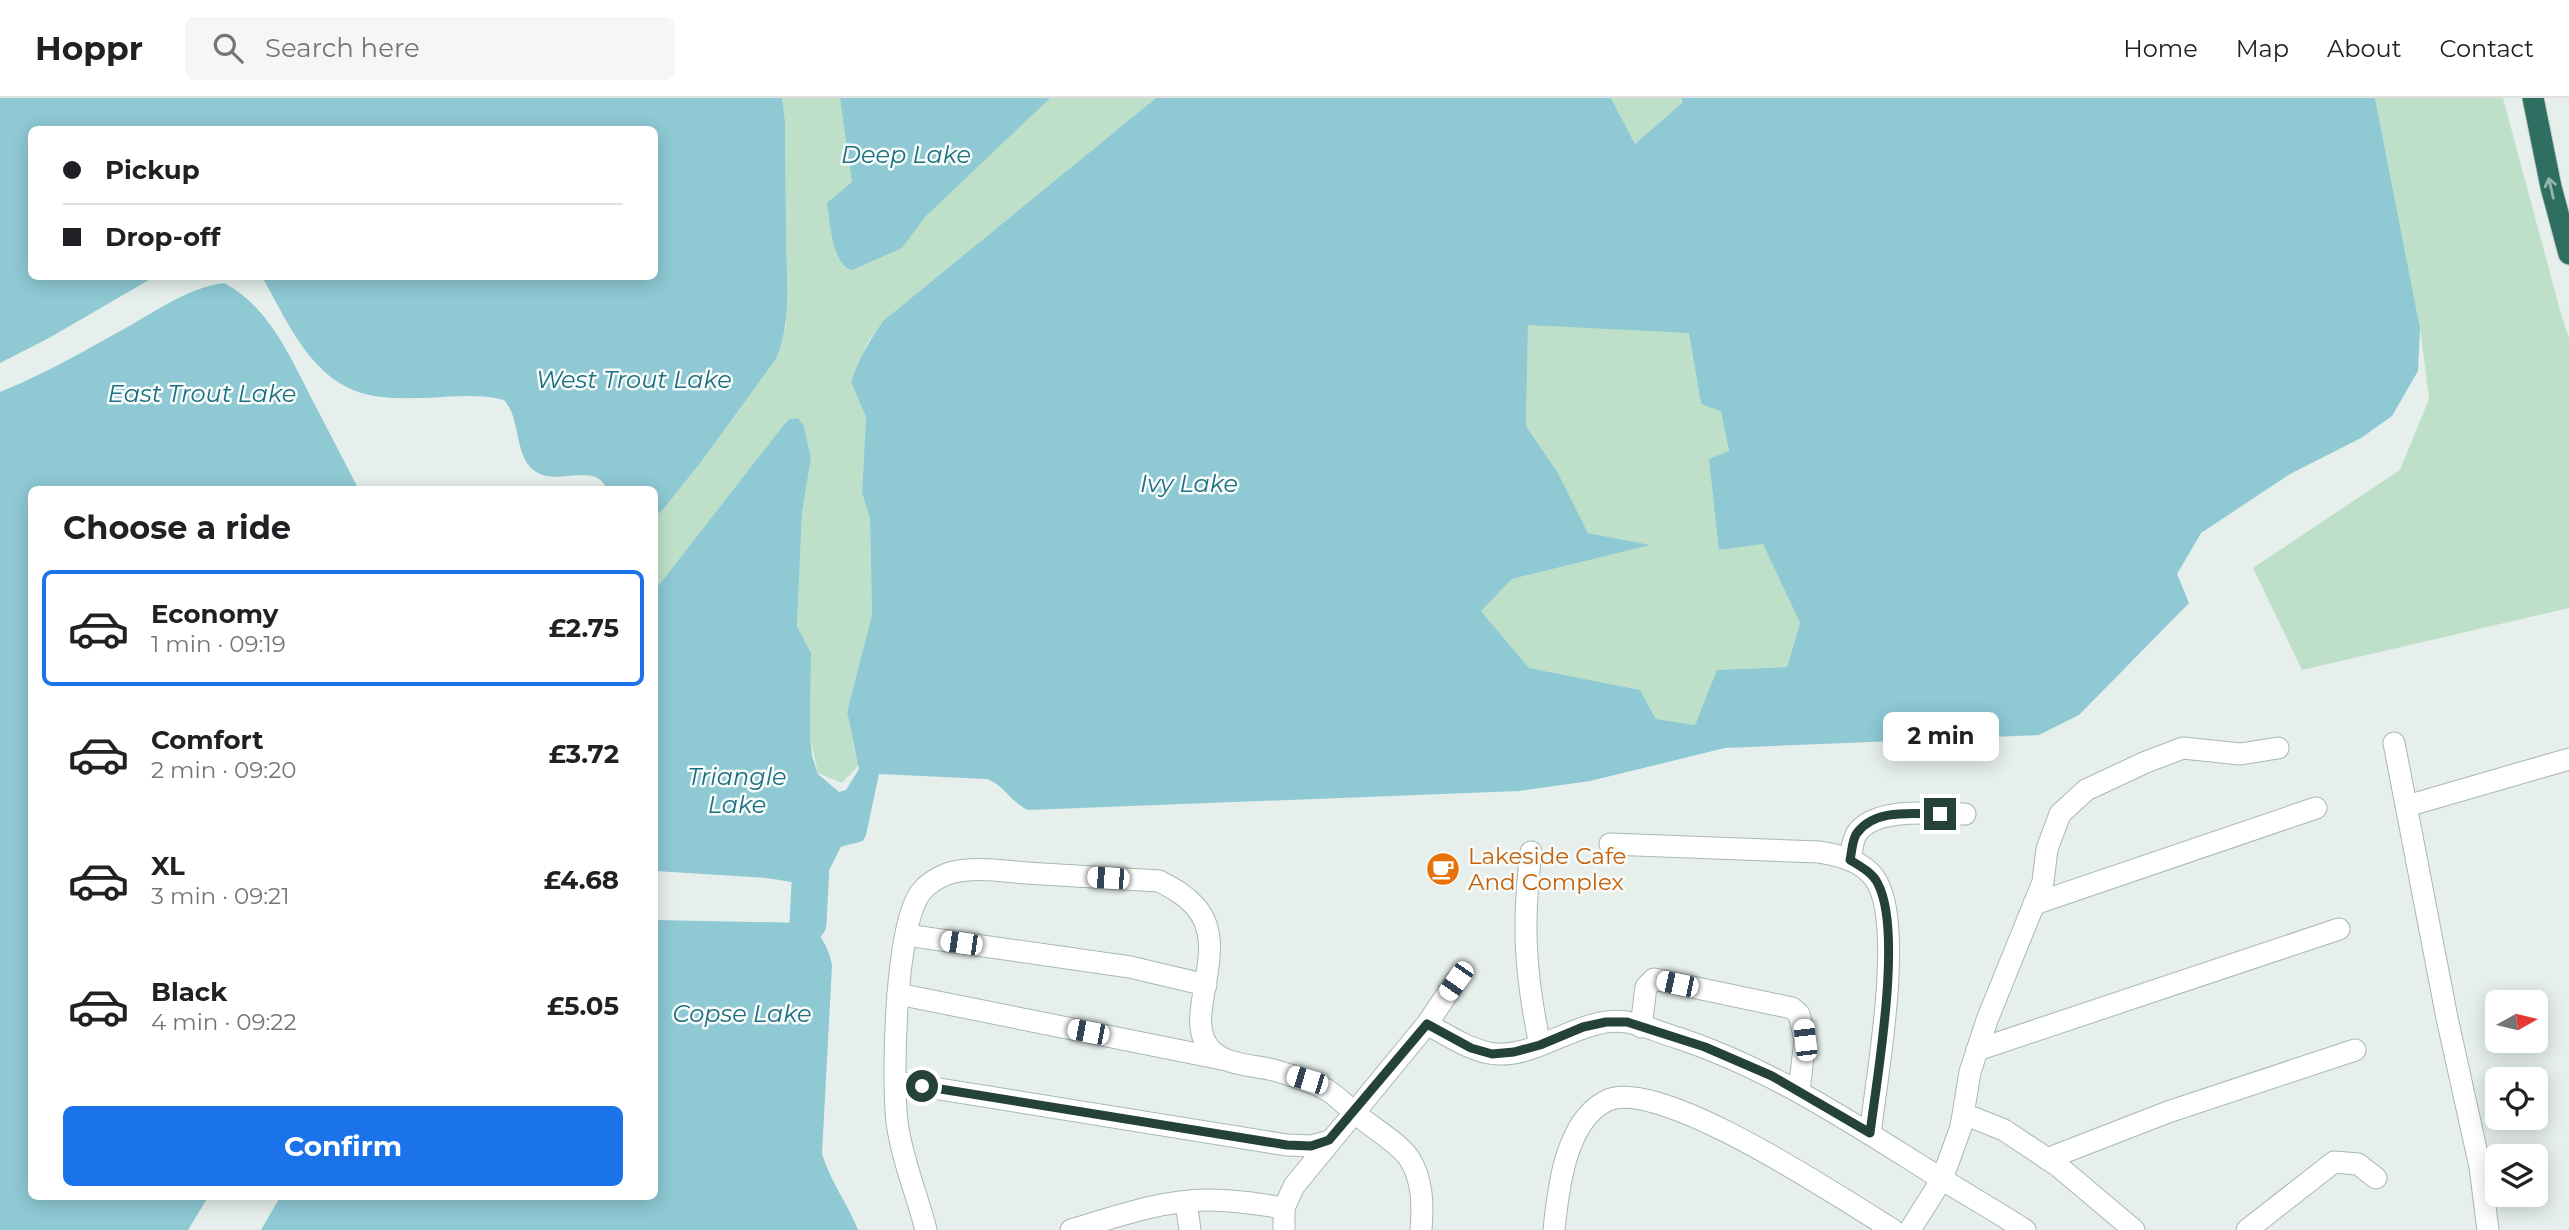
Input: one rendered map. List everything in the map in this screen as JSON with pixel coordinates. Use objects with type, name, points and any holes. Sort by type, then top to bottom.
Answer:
[{"type":"highway","points":[[2533,98],[2551,187],[2569,254]]},
{"type":"street","points":[[2394,743],[2447,1018],[2480,1167],[2488,1230]]},
{"type":"street","points":[[1910,1230],[1942,1179],[1961,1128],[1970,1072],[1987,1020],[2043,882],[2047,849],[2060,814],[2087,790],[2183,748],[2240,754],[2278,748]]},
{"type":"street","points":[[2407,806],[2569,759]]},
{"type":"street","points":[[2034,904],[2316,808]]},
{"type":"street","points":[[1850,860],[1856,834],[1871,821],[1890,815],[1965,814]]},
{"type":"street","points":[[1610,844],[1819,852],[1844,856],[1862,867],[1877,881],[1886,907],[1888,950],[1883,1023],[1870,1133]]},
{"type":"street","points":[[1531,852],[1525,900],[1525,954],[1530,999],[1540,1045]]},
{"type":"street","points":[[926,1230],[904,1158],[897,1121],[896,1082],[898,994],[908,920],[920,893],[933,880],[949,873],[981,870],[1159,881],[1184,895],[1196,906],[1205,920],[1210,936],[1200,1020],[1210,1050],[1223,1059]]},
{"type":"street","points":[[1978,1050],[2339,929]]},
{"type":"street","points":[[906,935],[1130,967],[1206,985]]},
{"type":"street","points":[[1637,1025],[1646,987],[1654,979],[1792,1008],[1799,1014],[1805,1040],[1799,1091]]},
{"type":"street","points":[[1284,1230],[1284,1208],[1294,1186],[1329,1140],[1427,1024],[1456,981]]},
{"type":"street","points":[[1637,1025],[1638,984]]},
{"type":"street","points":[[898,994],[1267,1068],[1307,1080],[1329,1091],[1408,1156],[1423,1200],[1421,1230]]},
{"type":"street","points":[[1427,1024],[1471,1048],[1492,1054],[1540,1045],[1583,1027],[1606,1022],[1637,1025],[1705,1047],[1772,1076],[1799,1091],[2025,1230]]},
{"type":"street","points":[[2048,1159],[2168,1112],[2355,1050]]},
{"type":"street","points":[[896,1082],[1287,1145],[1311,1146],[1329,1140]]},
{"type":"street","points":[[1561,1229],[1563,1163],[1578,1130],[1593,1110],[1607,1100],[1628,1097],[1678,1111],[1761,1149],[1893,1230]]},
{"type":"street","points":[[1964,1114],[2004,1130],[2048,1159],[2134,1230]]},
{"type":"street","points":[[2248,1230],[2334,1162],[2358,1164],[2376,1178]]},
{"type":"street","points":[[1071,1230],[1166,1204],[1208,1200],[1284,1208]]},
{"type":"street","points":[[1186,1202],[1190,1230]]},
{"type":"green space","points":[[782,98],[1156,98],[883,321],[868,342],[851,382],[866,417],[862,493],[870,518],[872,615],[847,712],[859,765],[842,783],[818,773],[810,737],[811,653],[797,626],[802,513],[811,458],[804,426],[798,418],[789,419],[658,586],[658,513],[701,462],[776,359],[786,326],[785,121]]},
{"type":"green space","points":[[1611,98],[1681,98],[1683,102],[1635,144]]},
{"type":"green space","points":[[2375,98],[2503,98],[2569,338],[2569,608],[2302,670],[2253,568],[2400,470],[2429,399],[2420,328]]},
{"type":"green space","points":[[1528,324],[1689,332],[1701,404],[1721,410],[1729,452],[1720,550],[1763,543],[1800,623],[1787,667],[1718,670],[1695,725],[1656,719],[1640,690],[1529,668],[1481,611],[1512,579],[1648,545],[1588,533],[1558,473],[1526,426]]},
{"type":"water","name":"West Trout Lake","points":[[0,98],[782,98],[785,121],[787,289],[781,346],[776,359],[701,462],[658,514],[658,486],[605,486],[602,481],[587,475],[557,477],[538,473],[525,459],[510,408],[504,400],[474,396],[381,397],[353,390],[335,380],[319,367],[306,351],[264,280],[658,280],[658,126],[28,126],[28,280],[149,280],[0,363]]},
{"type":"water","name":"Deep Lake","points":[[840,98],[1050,98],[925,217],[902,248],[852,270],[845,266],[836,252],[827,203],[852,182]]},
{"type":"water","name":"Ivy Lake","points":[[1156,98],[1611,98],[1635,144],[1683,102],[1681,98],[2375,98],[2420,328],[2418,371],[2392,416],[2361,438],[2290,474],[2201,533],[2177,574],[2189,603],[2079,715],[2039,735],[1725,748],[1590,781],[1519,791],[1028,810],[987,779],[879,774],[863,841],[828,850],[823,858],[818,880],[810,885],[767,878],[658,871],[658,586],[789,419],[798,418],[804,426],[811,458],[802,513],[797,626],[811,653],[812,756],[818,774],[839,792],[846,790],[859,769],[847,712],[872,615],[870,518],[862,493],[866,417],[851,382],[883,321]],"holes":[[[1528,325],[1689,333],[1701,404],[1721,411],[1729,451],[1709,459],[1719,550],[1763,544],[1800,623],[1787,667],[1717,670],[1695,725],[1656,719],[1640,690],[1529,668],[1481,611],[1512,579],[1650,545],[1588,533],[1558,473],[1526,426]]]},
{"type":"water","name":"East Trout Lake","points":[[224,283],[240,293],[267,320],[297,369],[357,486],[28,486],[28,1200],[206,1200],[188,1230],[0,1230],[0,392],[66,361],[176,300],[212,285]]},
{"type":"water","name":"Copse Lake","points":[[658,920],[808,923],[827,948],[832,965],[822,1154],[858,1230],[261,1230],[278,1200],[658,1200]]},
{"type":"waterway","points":[[808,923],[811,865],[824,839]]},
{"type":"place","name":"Lakeside Cafe And Complex","points":[[1443,869]]},
{"type":"route","points":[[922,1086],[1287,1145],[1311,1146],[1329,1140],[1427,1024],[1471,1048],[1492,1054],[1540,1045],[1583,1027],[1606,1022],[1627,1022],[1705,1047],[1772,1076],[1870,1133],[1883,1023],[1888,950],[1886,907],[1877,881],[1850,860],[1856,834],[1871,821],[1890,815],[1940,814]]},
{"type":"water label","name":"Triangle Lake","points":[[737,791]]}]
